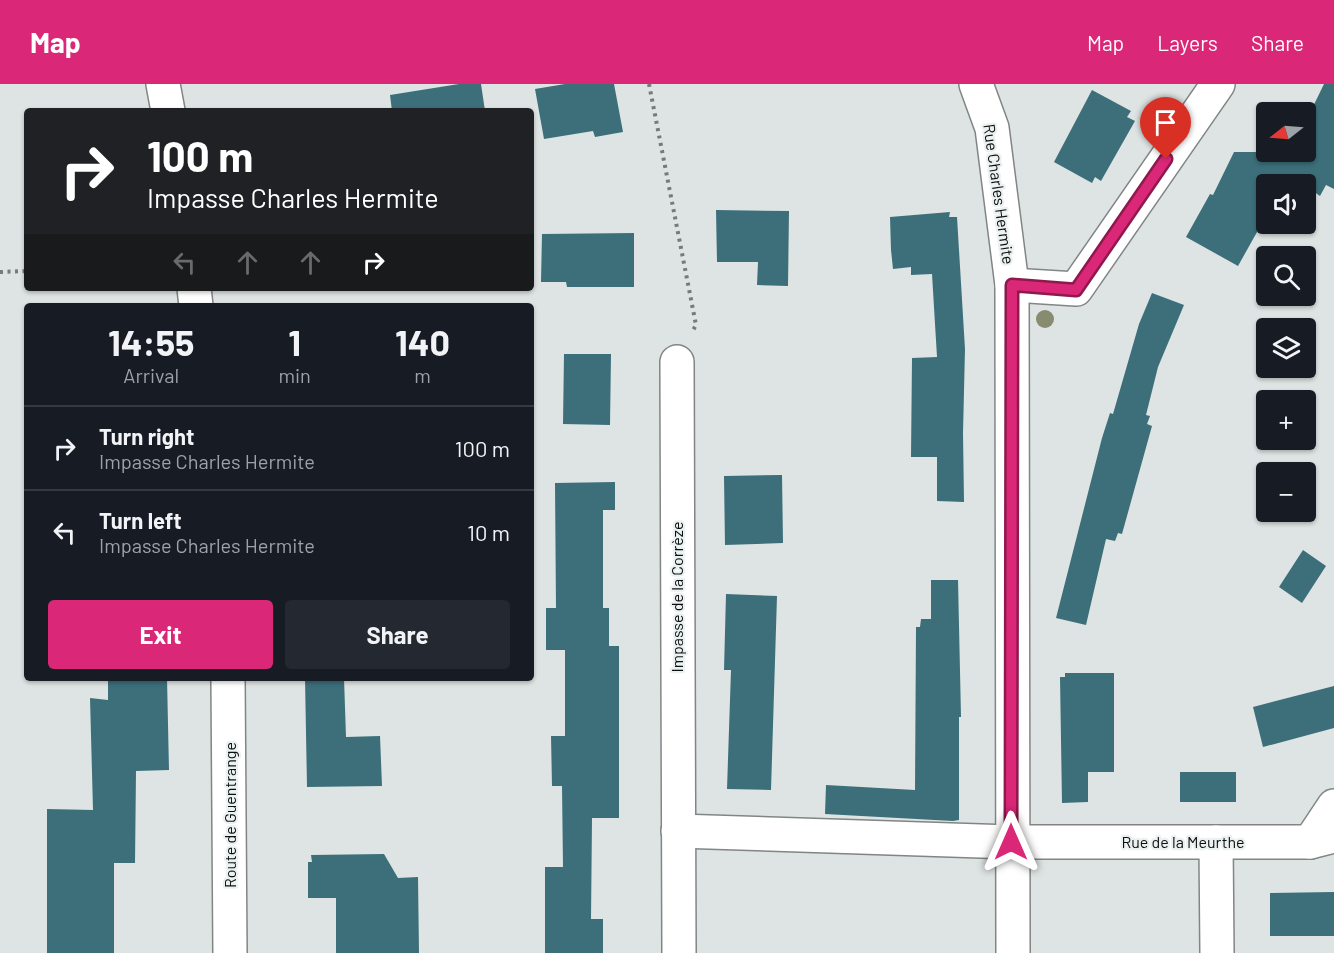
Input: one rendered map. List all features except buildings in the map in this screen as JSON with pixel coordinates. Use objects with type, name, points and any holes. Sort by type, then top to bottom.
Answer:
[{"type":"street","points":[[167,108],[163,84],[168,84]]},
{"type":"street","name":"Rue Charles Hermite","points":[[976,84],[992,128],[1012,285],[1011,842],[1013,953]]},
{"type":"street","points":[[1012,285],[1076,290],[1218,84]]},
{"type":"street","name":"Impasse de la Corrèze","points":[[676,362],[679,953]]},
{"type":"street","name":"Route de Guentrange","points":[[228,681],[230,953]]},
{"type":"street","name":"Rue de la Meurthe","points":[[1011,842],[1216,842],[1322,839],[1334,806]]},
{"type":"street","points":[[678,831],[1011,842]]},
{"type":"street","points":[[1216,842],[1217,953]]},
{"type":"path","points":[[649,84],[696,325],[676,362]]},
{"type":"path","points":[[0,272],[24,271]]},
{"type":"route","points":[[1011,842],[1012,285],[1076,290],[1166,159]]}]
